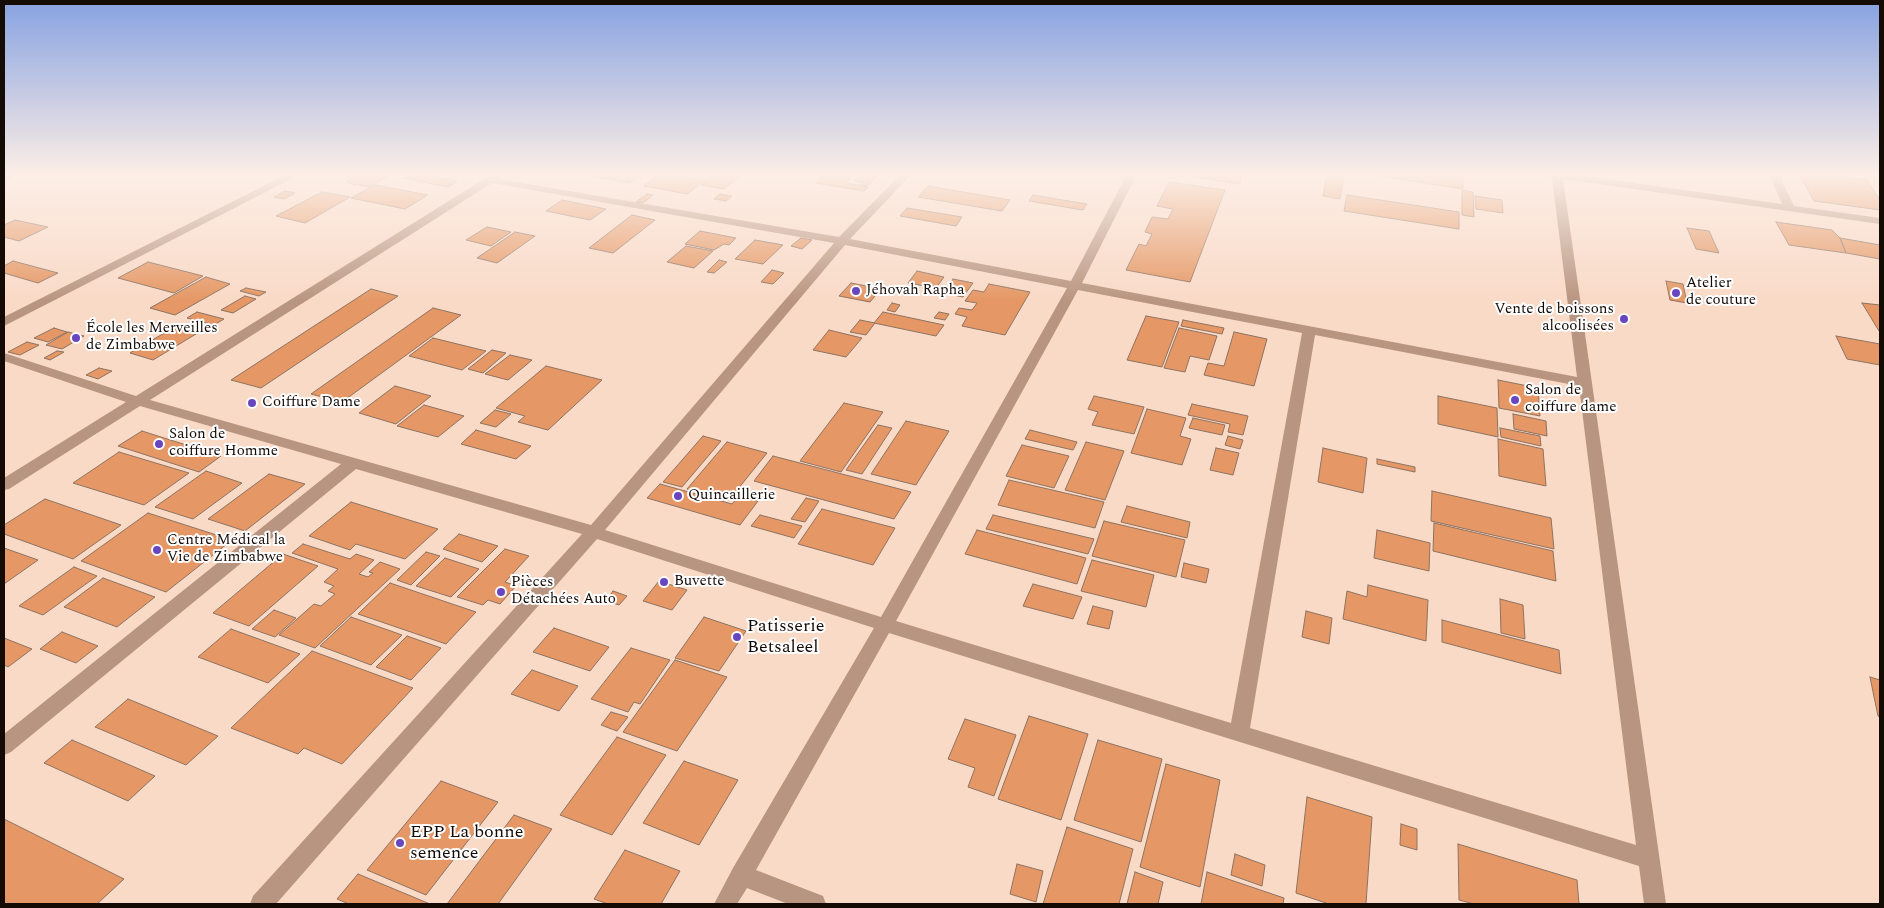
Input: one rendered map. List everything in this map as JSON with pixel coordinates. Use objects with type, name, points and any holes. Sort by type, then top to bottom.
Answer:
[{"type":"street","points":[[4,322],[212,216]]},
{"type":"street","points":[[4,485],[431,216]]},
{"type":"street","points":[[708,216],[1586,383]]},
{"type":"street","points":[[261,904],[594,532],[842,241],[866,216]]},
{"type":"street","points":[[724,904],[885,625],[1074,286],[1110,216]]},
{"type":"street","points":[[1560,216],[1586,383],[1655,904]]},
{"type":"street","points":[[1845,216],[1880,221]]},
{"type":"street","points":[[1239,733],[1309,331]]},
{"type":"street","points":[[4,357],[138,401],[594,532],[885,625],[1649,859]]},
{"type":"street","points":[[4,746],[352,463]]},
{"type":"street","points":[[741,875],[815,904]]},
{"type":"building","points":[[278,216],[316,216],[305,223]]},
{"type":"building","points":[[572,216],[595,216],[590,220]]},
{"type":"building","points":[[630,216],[655,220],[613,253],[589,248]]},
{"type":"building","points":[[902,216],[962,217],[956,226]]},
{"type":"building","points":[[1169,216],[1215,216],[1190,282],[1126,270],[1139,244],[1146,246],[1152,234],[1145,232],[1152,217],[1168,219]]},
{"type":"building","points":[[1378,216],[1459,216],[1459,229]]},
{"type":"building","points":[[15,220],[48,227],[19,241],[4,237],[4,225]]},
{"type":"building","points":[[1776,222],[1832,230],[1840,238],[1846,253],[1789,245]]},
{"type":"building","points":[[487,227],[511,232],[491,246],[466,240]]},
{"type":"building","points":[[1687,228],[1709,231],[1719,253],[1696,249]]},
{"type":"building","points":[[700,231],[736,238],[729,245],[724,244],[714,250],[685,244]]},
{"type":"building","points":[[515,232],[535,236],[497,263],[477,258]]},
{"type":"building","points":[[801,238],[812,240],[802,249],[791,246]]},
{"type":"building","points":[[1840,238],[1880,245],[1880,259],[1846,253]]},
{"type":"building","points":[[755,240],[783,245],[763,264],[735,259]]},
{"type":"building","points":[[686,246],[713,251],[694,268],[667,262]]},
{"type":"building","points":[[719,260],[727,262],[714,273],[707,272]]},
{"type":"building","points":[[13,261],[58,273],[38,283],[4,273],[4,266]]},
{"type":"building","points":[[148,262],[203,276],[174,293],[118,278]]},
{"type":"building","points":[[772,270],[784,273],[773,284],[761,282]]},
{"type":"building","points":[[917,271],[944,277],[936,288],[908,283]]},
{"type":"building","points":[[206,277],[230,284],[175,315],[150,308]]},
{"type":"building","points":[[953,279],[973,283],[963,297],[943,293]]},
{"type":"building","points":[[1666,281],[1683,284],[1687,303],[1670,300]]},
{"type":"building","points":[[851,283],[881,289],[870,302],[839,296]]},
{"type":"building","points":[[989,284],[1030,292],[1005,335],[962,326],[967,317],[955,314],[959,308],[972,310],[977,303],[965,301],[973,290],[984,292]]},
{"type":"building","points":[[246,288],[266,292],[259,296],[240,291]]},
{"type":"building","points":[[371,289],[398,296],[261,388],[231,380]]},
{"type":"building","points":[[245,296],[256,299],[233,313],[221,310]]},
{"type":"building","points":[[892,303],[900,305],[895,312],[887,310]]},
{"type":"building","points":[[1862,303],[1880,305],[1880,331],[1879,331]]},
{"type":"building","points":[[433,308],[461,315],[342,402],[311,394]]},
{"type":"building","points":[[197,312],[224,319],[214,325],[187,318]]},
{"type":"building","points":[[883,312],[944,325],[936,336],[874,323]]},
{"type":"building","points":[[939,312],[949,314],[945,320],[934,318]]},
{"type":"building","points":[[1146,316],[1179,322],[1162,367],[1127,360]]},
{"type":"building","points":[[860,320],[875,323],[866,335],[850,332]]},
{"type":"building","points":[[1183,320],[1224,328],[1222,334],[1181,326]]},
{"type":"building","points":[[54,328],[67,332],[48,342],[34,338]]},
{"type":"building","points":[[173,328],[196,334],[153,360],[130,353]]},
{"type":"building","points":[[1179,328],[1217,336],[1209,360],[1190,356],[1185,372],[1164,368]]},
{"type":"building","points":[[829,330],[862,338],[846,357],[813,350]]},
{"type":"building","points":[[68,332],[84,336],[62,349],[46,345]]},
{"type":"building","points":[[1234,332],[1267,339],[1254,386],[1204,375],[1208,363],[1224,366]]},
{"type":"building","points":[[1836,336],[1880,344],[1880,365],[1847,359]]},
{"type":"building","points":[[433,338],[486,351],[462,370],[409,356]]},
{"type":"building","points":[[27,342],[39,345],[20,355],[8,352]]},
{"type":"building","points":[[492,350],[506,353],[483,373],[468,369]]},
{"type":"building","points":[[57,351],[64,352],[50,360],[44,358]]},
{"type":"building","points":[[510,355],[532,360],[508,380],[485,374]]},
{"type":"building","points":[[546,366],[602,380],[548,430],[518,422],[525,416],[496,408]]},
{"type":"building","points":[[99,368],[112,371],[98,379],[86,375]]},
{"type":"building","points":[[1498,380],[1538,388],[1540,416],[1499,408]]},
{"type":"building","points":[[395,386],[431,396],[396,424],[359,413]]},
{"type":"building","points":[[1094,396],[1144,407],[1134,434],[1092,425],[1098,412],[1088,409]]},
{"type":"building","points":[[1438,396],[1497,408],[1498,437],[1438,424]]},
{"type":"building","points":[[844,403],[883,412],[841,472],[800,461]]},
{"type":"building","points":[[1192,404],[1248,416],[1243,435],[1228,432],[1230,424],[1188,415]]},
{"type":"building","points":[[424,405],[464,416],[438,437],[397,426]]},
{"type":"building","points":[[1147,409],[1186,418],[1180,436],[1191,439],[1182,465],[1131,453]]},
{"type":"building","points":[[495,410],[511,414],[496,427],[480,423]]},
{"type":"building","points":[[1513,414],[1546,421],[1547,436],[1514,429]]},
{"type":"building","points":[[1193,418],[1225,425],[1222,435],[1189,428]]},
{"type":"building","points":[[906,421],[949,431],[916,485],[871,474]]},
{"type":"building","points":[[878,425],[892,428],[862,474],[846,470]]},
{"type":"building","points":[[1500,428],[1540,436],[1541,446],[1501,437]]},
{"type":"building","points":[[476,430],[531,446],[516,459],[461,444]]},
{"type":"building","points":[[1030,430],[1077,442],[1073,450],[1025,439]]},
{"type":"building","points":[[142,431],[221,456],[199,472],[118,446]]},
{"type":"building","points":[[703,436],[721,441],[682,487],[663,482]]},
{"type":"building","points":[[1228,436],[1243,440],[1240,449],[1225,445]]},
{"type":"building","points":[[1498,439],[1543,449],[1546,486],[1499,476]]},
{"type":"building","points":[[727,442],[767,453],[729,500],[687,489]]},
{"type":"building","points":[[1086,442],[1124,451],[1105,500],[1065,490]]},
{"type":"building","points":[[1022,445],[1069,456],[1054,488],[1006,476]]},
{"type":"building","points":[[1216,448],[1239,453],[1233,475],[1210,470]]},
{"type":"building","points":[[1323,448],[1367,458],[1363,493],[1318,482]]},
{"type":"building","points":[[119,452],[189,473],[144,505],[73,483]]},
{"type":"building","points":[[773,456],[911,492],[894,519],[754,481]]},
{"type":"building","points":[[1377,459],[1415,467],[1415,472],[1377,464]]},
{"type":"building","points":[[206,471],[242,483],[193,519],[155,507]]},
{"type":"building","points":[[269,474],[305,484],[245,531],[208,519]]},
{"type":"building","points":[[1009,480],[1104,502],[1095,528],[998,505]]},
{"type":"building","points":[[660,484],[732,504],[739,496],[758,501],[740,525],[647,498]]},
{"type":"building","points":[[1432,491],[1551,518],[1554,549],[1431,521]]},
{"type":"building","points":[[806,498],[819,501],[805,522],[791,519]]},
{"type":"building","points":[[45,499],[121,525],[73,559],[4,534],[4,525]]},
{"type":"building","points":[[351,502],[438,529],[405,559],[356,544],[350,550],[309,536]]},
{"type":"building","points":[[1127,506],[1190,522],[1187,538],[1121,522]]},
{"type":"building","points":[[822,509],[895,528],[873,565],[798,544]]},
{"type":"building","name":"Centre Médical la Vie de Zimbabwe","points":[[148,513],[232,540],[166,592],[81,561]]},
{"type":"building","points":[[760,515],[802,526],[794,538],[751,526]]},
{"type":"building","points":[[993,515],[1094,539],[1088,554],[986,529]]},
{"type":"building","points":[[1104,521],[1185,540],[1176,577],[1092,556]]},
{"type":"building","points":[[1434,523],[1553,551],[1556,581],[1433,551]]},
{"type":"building","points":[[977,530],[1086,558],[1077,584],[965,554]]},
{"type":"building","points":[[1377,530],[1430,543],[1429,571],[1374,558]]},
{"type":"building","points":[[459,534],[498,546],[482,562],[443,549]]},
{"type":"building","points":[[303,544],[350,559],[356,554],[374,560],[359,574],[368,577],[373,573],[369,572],[380,562],[400,569],[315,648],[279,635],[314,604],[321,606],[335,594],[328,591],[334,586],[324,582],[338,569],[292,553]]},
{"type":"building","points":[[4,548],[38,560],[4,584]]},
{"type":"building","points":[[505,549],[529,556],[505,582],[516,586],[500,604],[488,600],[483,605],[457,597]]},
{"type":"building","points":[[426,552],[440,556],[411,585],[397,580]]},
{"type":"building","points":[[283,554],[318,566],[249,626],[213,613]]},
{"type":"building","points":[[445,558],[479,569],[451,597],[416,586]]},
{"type":"building","points":[[1092,560],[1154,575],[1146,607],[1081,591]]},
{"type":"building","points":[[1184,563],[1209,569],[1206,583],[1181,577]]},
{"type":"building","points":[[74,567],[97,576],[43,615],[19,606]]},
{"type":"building","points":[[103,578],[155,597],[117,627],[64,607]]},
{"type":"building","points":[[659,581],[687,590],[672,610],[643,601]]},
{"type":"building","points":[[390,583],[476,612],[446,644],[358,614]]},
{"type":"building","points":[[1033,584],[1082,597],[1073,619],[1023,606]]},
{"type":"building","points":[[1368,585],[1428,600],[1426,641],[1343,619],[1347,591],[1367,597]]},
{"type":"building","points":[[613,591],[627,596],[619,605],[606,601]]},
{"type":"building","points":[[1500,599],[1523,605],[1525,639],[1501,633]]},
{"type":"building","points":[[1093,606],[1113,611],[1109,629],[1087,624]]},
{"type":"building","points":[[274,610],[296,618],[275,637],[252,629]]},
{"type":"building","points":[[1306,611],[1332,618],[1329,644],[1302,637]]},
{"type":"building","points":[[351,617],[402,635],[371,665],[320,646]]},
{"type":"building","points":[[704,617],[746,631],[719,671],[675,658]]},
{"type":"building","points":[[1442,620],[1559,650],[1561,674],[1442,642]]},
{"type":"building","points":[[554,628],[609,647],[590,671],[533,652]]},
{"type":"building","points":[[231,629],[300,654],[268,683],[198,657]]},
{"type":"building","points":[[62,632],[98,646],[76,663],[40,649]]},
{"type":"building","points":[[407,636],[441,648],[411,680],[376,667]]},
{"type":"building","points":[[4,638],[32,649],[8,667],[4,665]]},
{"type":"building","points":[[631,648],[670,660],[640,704],[634,702],[628,712],[591,699]]},
{"type":"building","points":[[312,651],[413,688],[342,764],[304,748],[298,754],[231,728]]},
{"type":"building","points":[[675,660],[727,677],[677,751],[623,732]]},
{"type":"building","points":[[532,670],[578,686],[559,711],[511,694]]},
{"type":"building","points":[[1870,677],[1880,680],[1880,717],[1878,716]]},
{"type":"building","points":[[128,699],[218,736],[186,765],[95,727]]},
{"type":"building","points":[[611,712],[628,717],[617,731],[601,725]]},
{"type":"building","points":[[1029,716],[1088,734],[1061,820],[998,799]]},
{"type":"building","points":[[965,719],[1016,735],[994,796],[968,787],[975,768],[948,759]]},
{"type":"building","points":[[617,737],[666,755],[612,835],[560,815]]},
{"type":"building","points":[[72,740],[155,776],[128,801],[44,763]]},
{"type":"building","points":[[1098,740],[1162,759],[1141,842],[1074,820]]},
{"type":"building","points":[[684,761],[738,780],[699,845],[643,823]]},
{"type":"building","points":[[1166,764],[1220,780],[1200,887],[1140,867]]},
{"type":"building","points":[[441,781],[498,802],[426,895],[367,870]]},
{"type":"building","points":[[1307,797],[1372,817],[1366,904],[1329,904],[1296,893]]},
{"type":"building","points":[[514,815],[552,829],[498,904],[447,904]]},
{"type":"building","points":[[4,819],[124,879],[97,904],[4,904]]},
{"type":"building","points":[[1401,824],[1417,829],[1417,850],[1400,845]]},
{"type":"building","points":[[1067,827],[1133,849],[1119,904],[1043,904]]},
{"type":"building","points":[[1458,844],[1577,880],[1579,904],[1474,904],[1459,900]]},
{"type":"building","points":[[625,850],[680,871],[661,904],[608,904],[594,899]]},
{"type":"building","points":[[1235,854],[1265,865],[1262,886],[1231,875]]},
{"type":"building","points":[[1017,864],[1043,871],[1036,902],[1010,894]]},
{"type":"building","points":[[1135,872],[1163,882],[1158,904],[1127,904]]},
{"type":"building","points":[[1207,872],[1284,898],[1283,904],[1201,904]]},
{"type":"building","points":[[358,874],[430,904],[349,904],[337,899]]},
{"type":"place","name":"Jéhovah Rapha","points":[[856,291]]},
{"type":"place","name":"Atelier de couture","points":[[1676,293]]},
{"type":"place","name":"Vente de boissons alcoolisées","points":[[1624,319]]},
{"type":"place","name":"École les Merveilles de Zimbabwe","points":[[76,338]]},
{"type":"place","name":"Salon de coiffure dame","points":[[1515,400]]},
{"type":"place","name":"Coiffure Dame","points":[[252,403]]},
{"type":"place","name":"Salon de coiffure Homme","points":[[159,444]]},
{"type":"place","name":"Quincaillerie","points":[[678,496]]},
{"type":"place","name":"Centre Médical la Vie de Zimbabwe","points":[[157,550]]},
{"type":"place","name":"Buvette","points":[[664,582]]},
{"type":"place","name":"Pièces Détachées Auto","points":[[501,592]]},
{"type":"place","name":"Patisserie Betsaleel","points":[[737,637]]},
{"type":"place","name":"EPP La bonne semence","points":[[400,843]]}]
